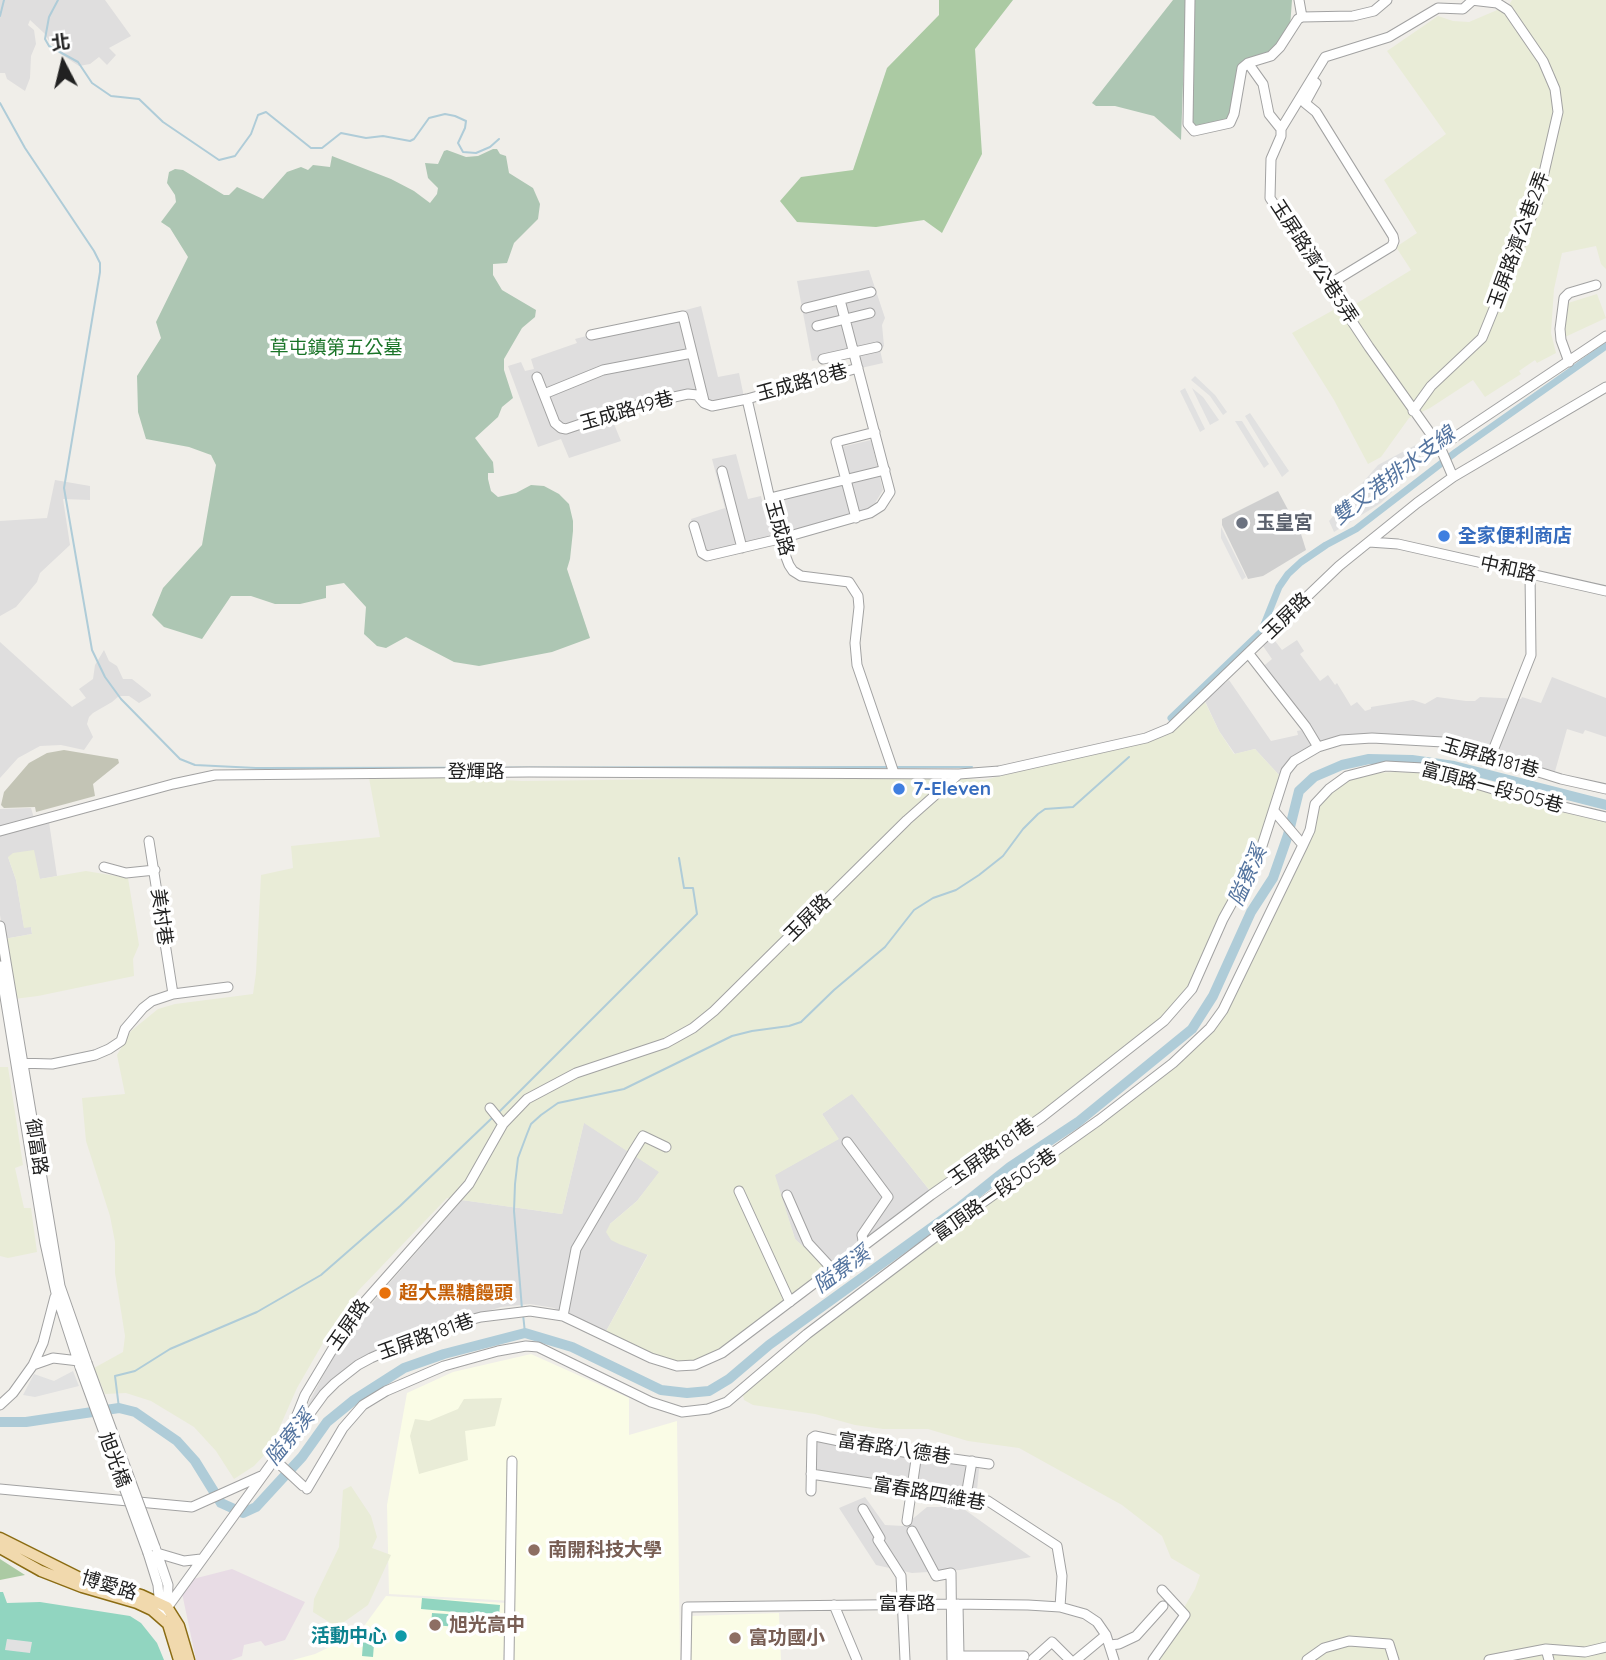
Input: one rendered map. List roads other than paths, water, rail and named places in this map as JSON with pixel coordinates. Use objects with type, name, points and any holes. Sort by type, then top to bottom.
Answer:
[{"type":"main road","name":"博愛路","points":[[0,1538],[80,1578],[141,1595],[163,1608]]},
{"type":"main road","name":"博愛路","points":[[0,1548],[41,1571],[82,1587],[163,1608]]},
{"type":"main road","points":[[163,1608],[179,1660]]},
{"type":"main road","points":[[163,1608],[179,1626],[188,1660]]},
{"type":"street","points":[[1190,0],[1188,124],[1194,131],[1230,123],[1242,68],[1248,63],[1271,56],[1298,19],[1353,16],[1374,11],[1387,0]]},
{"type":"street","points":[[1299,0],[1302,17]]},
{"type":"street","points":[[1353,16],[1370,9],[1380,0]]},
{"type":"street","name":"玉屏路濟公巷3弄","points":[[1440,447],[1270,198],[1271,159],[1281,136],[1281,129],[1325,57],[1389,37],[1438,8],[1463,9],[1471,0]]},
{"type":"street","name":"玉屏路濟公巷2弄","points":[[1413,411],[1431,386],[1482,338],[1537,203],[1558,112],[1555,89],[1543,61],[1508,10],[1497,3],[1471,0]]},
{"type":"street","points":[[1248,63],[1263,84],[1269,114],[1281,129]]},
{"type":"street","points":[[1312,80],[1316,83],[1305,103],[1316,112],[1394,240],[1392,246],[1328,285]]},
{"type":"street","points":[[1569,362],[1560,329],[1564,298],[1569,293],[1596,285]]},
{"type":"street","points":[[806,308],[871,292]]},
{"type":"street","name":"玉成路18巷","points":[[694,526],[702,553],[707,556],[856,518],[881,506],[890,492],[840,300]]},
{"type":"street","points":[[817,326],[870,313]]},
{"type":"street","points":[[591,335],[683,316],[705,403],[712,405],[747,399]]},
{"type":"street","points":[[1453,477],[1440,447],[1606,336]]},
{"type":"street","points":[[824,359],[877,346]]},
{"type":"street","points":[[544,394],[603,370],[692,353]]},
{"type":"street","name":"玉成路18巷","points":[[747,399],[858,368]]},
{"type":"street","name":"玉成路49巷","points":[[537,377],[555,423],[561,429],[637,405],[688,394],[697,395],[705,403]]},
{"type":"street","name":"玉屏路","points":[[0,1489],[192,1507],[260,1478],[277,1462],[305,1395],[353,1315],[469,1184],[503,1124],[527,1099],[576,1073],[666,1043],[693,1028],[714,1011],[906,820],[959,774],[999,771],[1146,738],[1170,728],[1339,566],[1369,542],[1453,477],[1606,387]]},
{"type":"street","name":"玉成路","points":[[747,399],[779,539],[793,571],[801,576],[840,579],[849,582],[854,589],[859,607],[855,643],[857,665],[894,773]]},
{"type":"street","points":[[856,518],[836,442],[875,432]]},
{"type":"street","points":[[769,498],[885,470]]},
{"type":"street","points":[[722,471],[741,548]]},
{"type":"street","name":"中和路","points":[[1369,542],[1398,544],[1606,591]]},
{"type":"street","points":[[1490,758],[1531,655],[1530,573]]},
{"type":"street","points":[[1249,654],[1306,727],[1318,747]]},
{"type":"street","name":"玉屏路181巷","points":[[285,1446],[335,1383],[371,1357],[436,1329],[473,1319],[530,1311],[562,1316],[668,1365],[695,1365],[722,1353],[1042,1117],[1164,1021],[1192,989],[1223,919],[1260,852],[1286,771],[1294,761],[1318,747],[1341,740],[1406,738],[1443,742],[1561,779],[1606,789]]},
{"type":"street","name":"富頂路一段505巷","points":[[277,1462],[305,1487],[343,1428],[363,1405],[386,1391],[444,1366],[526,1346],[538,1347],[651,1402],[682,1412],[708,1409],[727,1402],[807,1334],[951,1225],[1099,1120],[1210,1028],[1223,1010],[1310,830],[1315,804],[1347,776],[1385,766],[1423,768],[1441,771],[1513,795],[1606,817]]},
{"type":"street","name":"登輝路","points":[[0,831],[215,775],[959,774]]},
{"type":"street","points":[[1275,811],[1302,843]]},
{"type":"street","name":"美村巷","points":[[149,841],[173,994]]},
{"type":"street","points":[[104,867],[126,873],[155,870]]},
{"type":"street","name":"御富路","points":[[0,926],[19,1063]]},
{"type":"street","name":"御富路","points":[[0,966],[58,1290],[82,1364]]},
{"type":"street","points":[[19,1063],[52,1064],[79,1060],[109,1049],[121,1041],[125,1029],[142,1008],[152,1001],[173,994],[228,987]]},
{"type":"street","points":[[492,1111],[503,1124]]},
{"type":"street","points":[[562,1316],[576,1249],[633,1152],[643,1136],[666,1147]]},
{"type":"street","points":[[847,1142],[888,1197],[862,1235],[864,1246]]},
{"type":"street","points":[[739,1191],[790,1302]]},
{"type":"street","points":[[788,1195],[808,1243],[833,1269]]},
{"type":"street","points":[[0,1405],[13,1393],[33,1365],[43,1343],[58,1290]]},
{"type":"street","points":[[33,1365],[53,1358],[82,1364]]},
{"type":"street","name":"旭光橋","points":[[82,1364],[154,1551]]},
{"type":"street","name":"富春路八德巷","points":[[811,1492],[812,1438],[815,1436],[868,1447],[989,1464]]},
{"type":"street","points":[[907,1521],[917,1453]]},
{"type":"street","points":[[509,1660],[512,1461]]},
{"type":"street","points":[[967,1496],[972,1461]]},
{"type":"street","name":"富春路四維巷","points":[[811,1474],[988,1501],[1057,1546],[1062,1576],[1060,1607]]},
{"type":"street","points":[[163,1608],[260,1478]]},
{"type":"street","points":[[863,1509],[880,1538],[878,1541],[901,1576],[905,1660]]},
{"type":"street","points":[[912,1531],[936,1576],[951,1573],[959,1656],[1029,1658],[1052,1642],[1070,1660]]},
{"type":"street","points":[[163,1608],[154,1551],[184,1561],[201,1559]]},
{"type":"street","points":[[1153,1660],[1185,1615],[1162,1590]]},
{"type":"street","points":[[952,1660],[954,1604]]},
{"type":"street","name":"富春路","points":[[686,1660],[687,1607],[954,1604],[1060,1607],[1085,1614],[1097,1622],[1106,1635],[1112,1660]]},
{"type":"street","points":[[834,1605],[857,1660]]},
{"type":"street","points":[[1110,1645],[1136,1636],[1163,1606]]},
{"type":"street","points":[[1076,1660],[1106,1635]]},
{"type":"street","points":[[1307,1660],[1324,1648],[1349,1641],[1389,1644],[1394,1660]]},
{"type":"street","points":[[1489,1660],[1546,1649],[1585,1652],[1606,1647]]},
{"type":"street","points":[[1546,1649],[1549,1660]]},
{"type":"waterway","points":[[0,16],[4,0]]},
{"type":"waterway","points":[[58,0],[49,17],[45,39],[49,46],[78,62],[92,83],[111,96],[139,99],[163,122],[219,160],[235,156],[251,134],[258,115],[266,112],[311,148],[322,148],[341,133],[410,141],[429,118],[445,114],[466,121],[458,143],[463,152],[476,153],[490,147],[499,139]]},
{"type":"waterway","points":[[0,103],[25,148],[100,263],[64,488],[92,650],[105,677],[121,699],[180,759],[195,765],[256,768],[886,767]]},
{"type":"waterway","name":"雙叉港排水支線","points":[[1171,718],[1261,632],[1279,587],[1301,562],[1356,529],[1456,452],[1606,346]]},
{"type":"waterway","points":[[522,1309],[514,1211],[515,1184],[518,1158],[531,1124],[558,1103],[624,1089],[732,1036],[801,1022],[885,947],[914,910],[933,898],[956,890],[979,875],[1003,856],[1038,814],[1045,809],[1073,807],[1129,757]]},
{"type":"waterway","name":"隘寮溪","points":[[0,1422],[26,1422],[119,1408],[135,1412],[177,1441],[195,1461],[221,1503],[243,1513],[256,1507],[302,1457],[327,1422],[354,1400],[404,1368],[444,1354],[525,1333],[572,1347],[661,1390],[687,1393],[709,1391],[729,1379],[769,1345],[960,1207],[1010,1167],[1078,1122],[1192,1029],[1213,996],[1251,912],[1273,878],[1299,791],[1314,777],[1342,765],[1369,759],[1412,760],[1454,766],[1606,805]]},
{"type":"waterway","points":[[896,767],[972,767]]},
{"type":"waterway","points":[[499,1112],[697,914],[693,888],[684,888],[679,858]]},
{"type":"waterway","points":[[119,1408],[115,1376],[135,1371],[170,1349],[257,1312],[321,1275],[400,1206],[492,1118]]},
{"type":"waterway","points":[[523,1314],[525,1333]]},
{"type":"place","name":"玉皇宮","points":[[1242,523]]},
{"type":"place","name":"全家便利商店","points":[[1444,536]]},
{"type":"place","name":"7-Eleven","points":[[899,789]]},
{"type":"place","name":"超大黑糖饅頭","points":[[385,1293]]},
{"type":"place","name":"南開科技大學","points":[[534,1550]]},
{"type":"place","name":"旭光高中","points":[[435,1625]]},
{"type":"place","name":"活動中心","points":[[401,1636]]},
{"type":"place","name":"富功國小","points":[[735,1638]]},
{"type":"park label","name":"草屯鎮第五公墓","points":[[336,348]]}]
